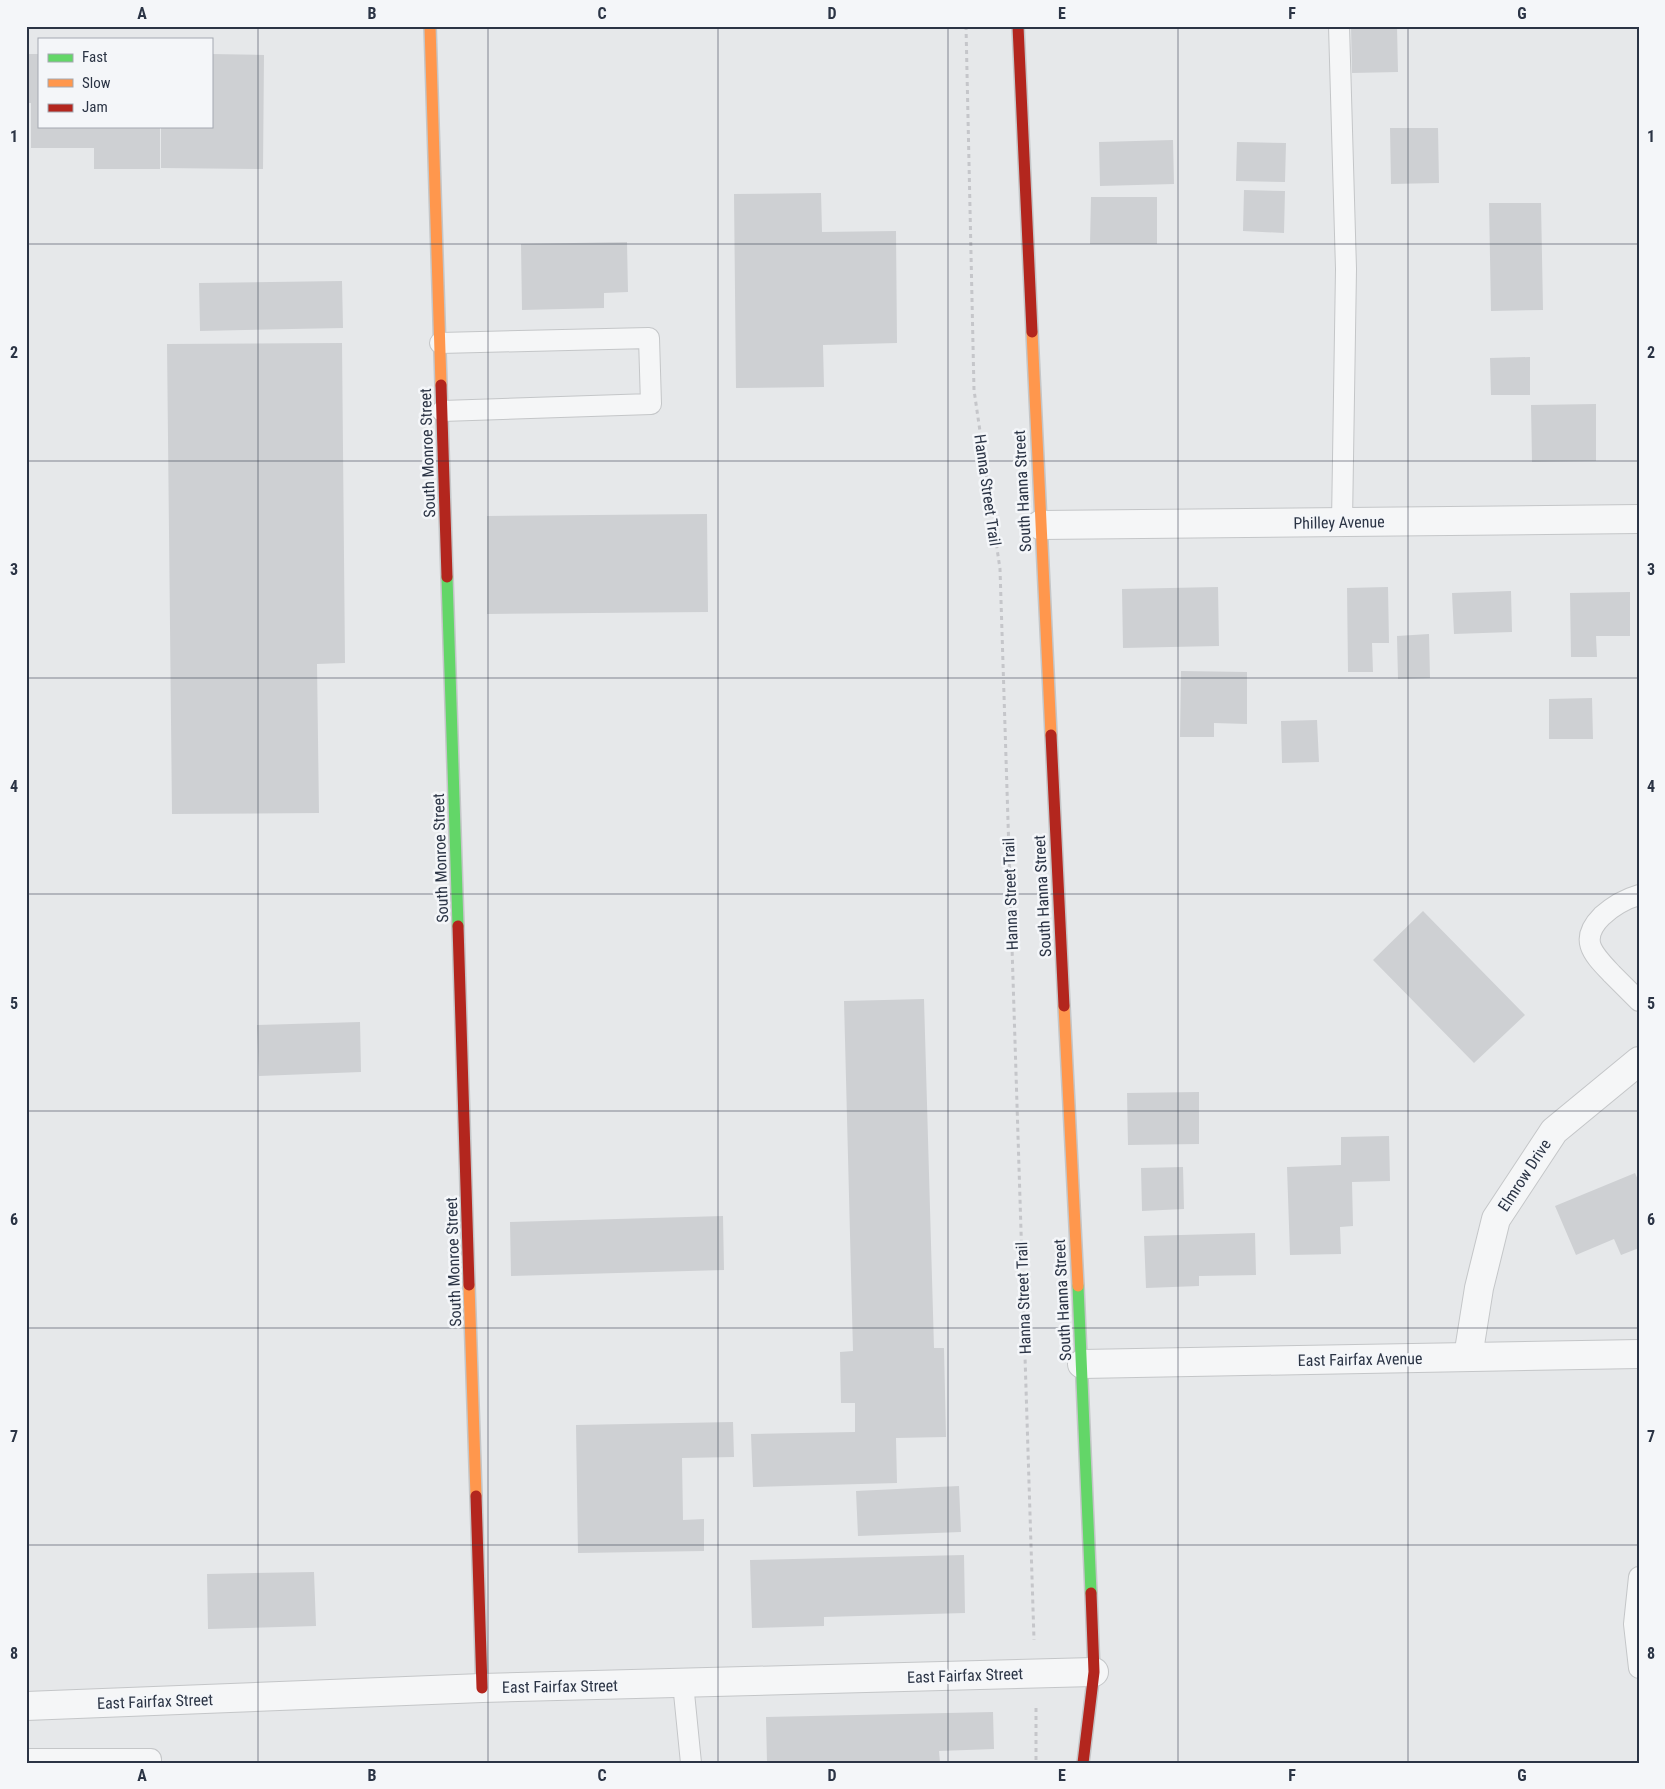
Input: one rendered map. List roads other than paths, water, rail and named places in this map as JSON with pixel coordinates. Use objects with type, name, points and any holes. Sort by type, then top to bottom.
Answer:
[{"type":"street","name":"South Monroe Street","points":[[430,26],[482,1688]]},
{"type":"street","name":"South Hanna Street","points":[[1018,26],[1040,525],[1082,1364],[1094,1672],[1084,1763]]},
{"type":"street","name":"Philley Avenue","points":[[1040,525],[1639,519]]},
{"type":"street","name":"Elmrow Drive","points":[[1468,1357],[1479,1288],[1496,1219],[1554,1131],[1639,1061]]},
{"type":"street","name":"East Fairfax Avenue","points":[[1082,1364],[1639,1354]]},
{"type":"street","name":"East Fairfax Street","points":[[26,1706],[482,1688],[1094,1672]]},
{"type":"lane","points":[[1339,26],[1346,269],[1342,522]]},
{"type":"lane","points":[[440,344],[649,338],[650,348],[651,404],[442,411]]},
{"type":"lane","points":[[1639,895],[1626,898],[1608,911],[1594,924],[1589,937],[1593,954],[1639,1001]]},
{"type":"lane","points":[[1639,1577],[1634,1624],[1639,1668]]},
{"type":"lane","points":[[683,1683],[691,1763]]},
{"type":"lane","points":[[26,1759],[151,1759],[151,1763]]}]
